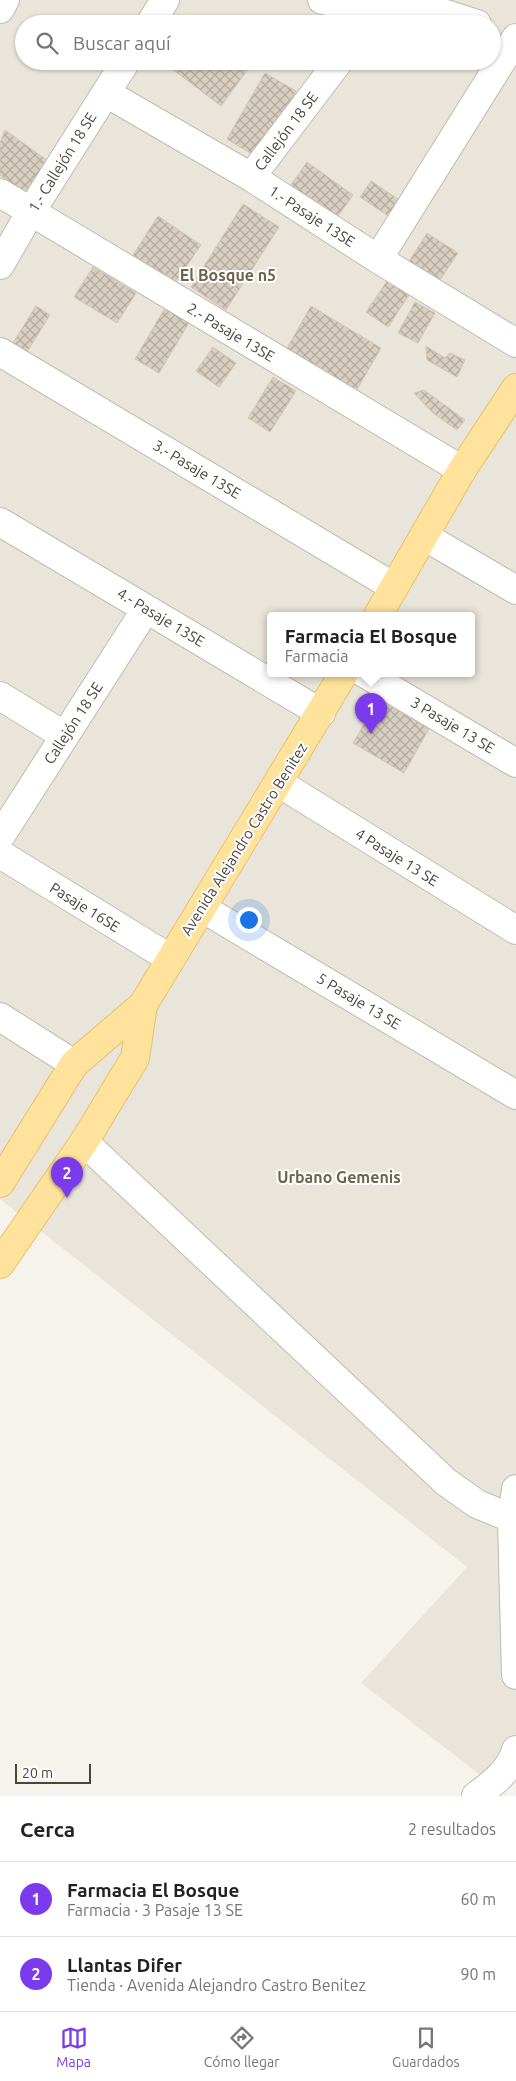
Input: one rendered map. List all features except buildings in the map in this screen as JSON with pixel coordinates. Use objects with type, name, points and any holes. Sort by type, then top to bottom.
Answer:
[{"type":"main road","points":[[380,612],[462,470],[511,405]]},
{"type":"main road","name":"Avenida Alejandro Castro Benitez","points":[[0,1183],[74,1064],[143,1005],[342,677]]},
{"type":"main road","name":"Avenida Alejandro Castro Benitez","points":[[0,1264],[84,1142],[135,1058],[143,1005]]},
{"type":"street","points":[[0,9],[6,0]]},
{"type":"street","points":[[156,15],[165,0]]},
{"type":"street","points":[[322,0],[376,11],[449,15]]},
{"type":"street","points":[[501,32],[516,38],[501,62]]},
{"type":"street","name":"1.- Callejón 18 SE","points":[[0,265],[30,213],[120,70]]},
{"type":"street","name":"Callejón 18 SE","points":[[251,177],[332,70]]},
{"type":"street","points":[[378,259],[496,70]]},
{"type":"street","name":"1.- Pasaje 13SE","points":[[106,93],[251,177],[378,259],[516,343]]},
{"type":"street","name":"2.- Pasaje 13SE","points":[[0,194],[462,470]]},
{"type":"street","name":"3.- Pasaje 13SE","points":[[0,352],[394,587]]},
{"type":"street","name":"4.- Pasaje 13SE","points":[[0,522],[321,713]]},
{"type":"street","points":[[424,536],[516,590]]},
{"type":"street","name":"Callejón 18 SE","points":[[0,837],[146,609]]},
{"type":"street","name":"3 Pasaje 13 SE","points":[[371,677],[516,763]]},
{"type":"street","points":[[0,696],[65,736]]},
{"type":"street","name":"4 Pasaje 13 SE","points":[[278,783],[516,930]]},
{"type":"street","name":"Pasaje 16SE","points":[[0,854],[171,959]]},
{"type":"street","name":"5 Pasaje 13 SE","points":[[202,908],[516,1095]]},
{"type":"street","points":[[0,1017],[74,1064]]},
{"type":"street","points":[[84,1142],[446,1482],[477,1504],[514,1519]]},
{"type":"street","points":[[516,1489],[514,1519],[516,1676]]},
{"type":"street","points":[[476,1796],[497,1780],[516,1750]]},
{"type":"shaded area","points":[[0,0],[516,0],[516,1756],[488,1781],[361,1683],[467,1567],[0,1199]]},
{"type":"place","name":"Farmacia El Bosque","points":[[371,734]]},
{"type":"place","name":"Llantas Difer","points":[[67,1198]]},
{"type":"district","name":"El Bosque n5","points":[[228,275]]},
{"type":"district","name":"Urbano Gemenis","points":[[339,1177]]}]
